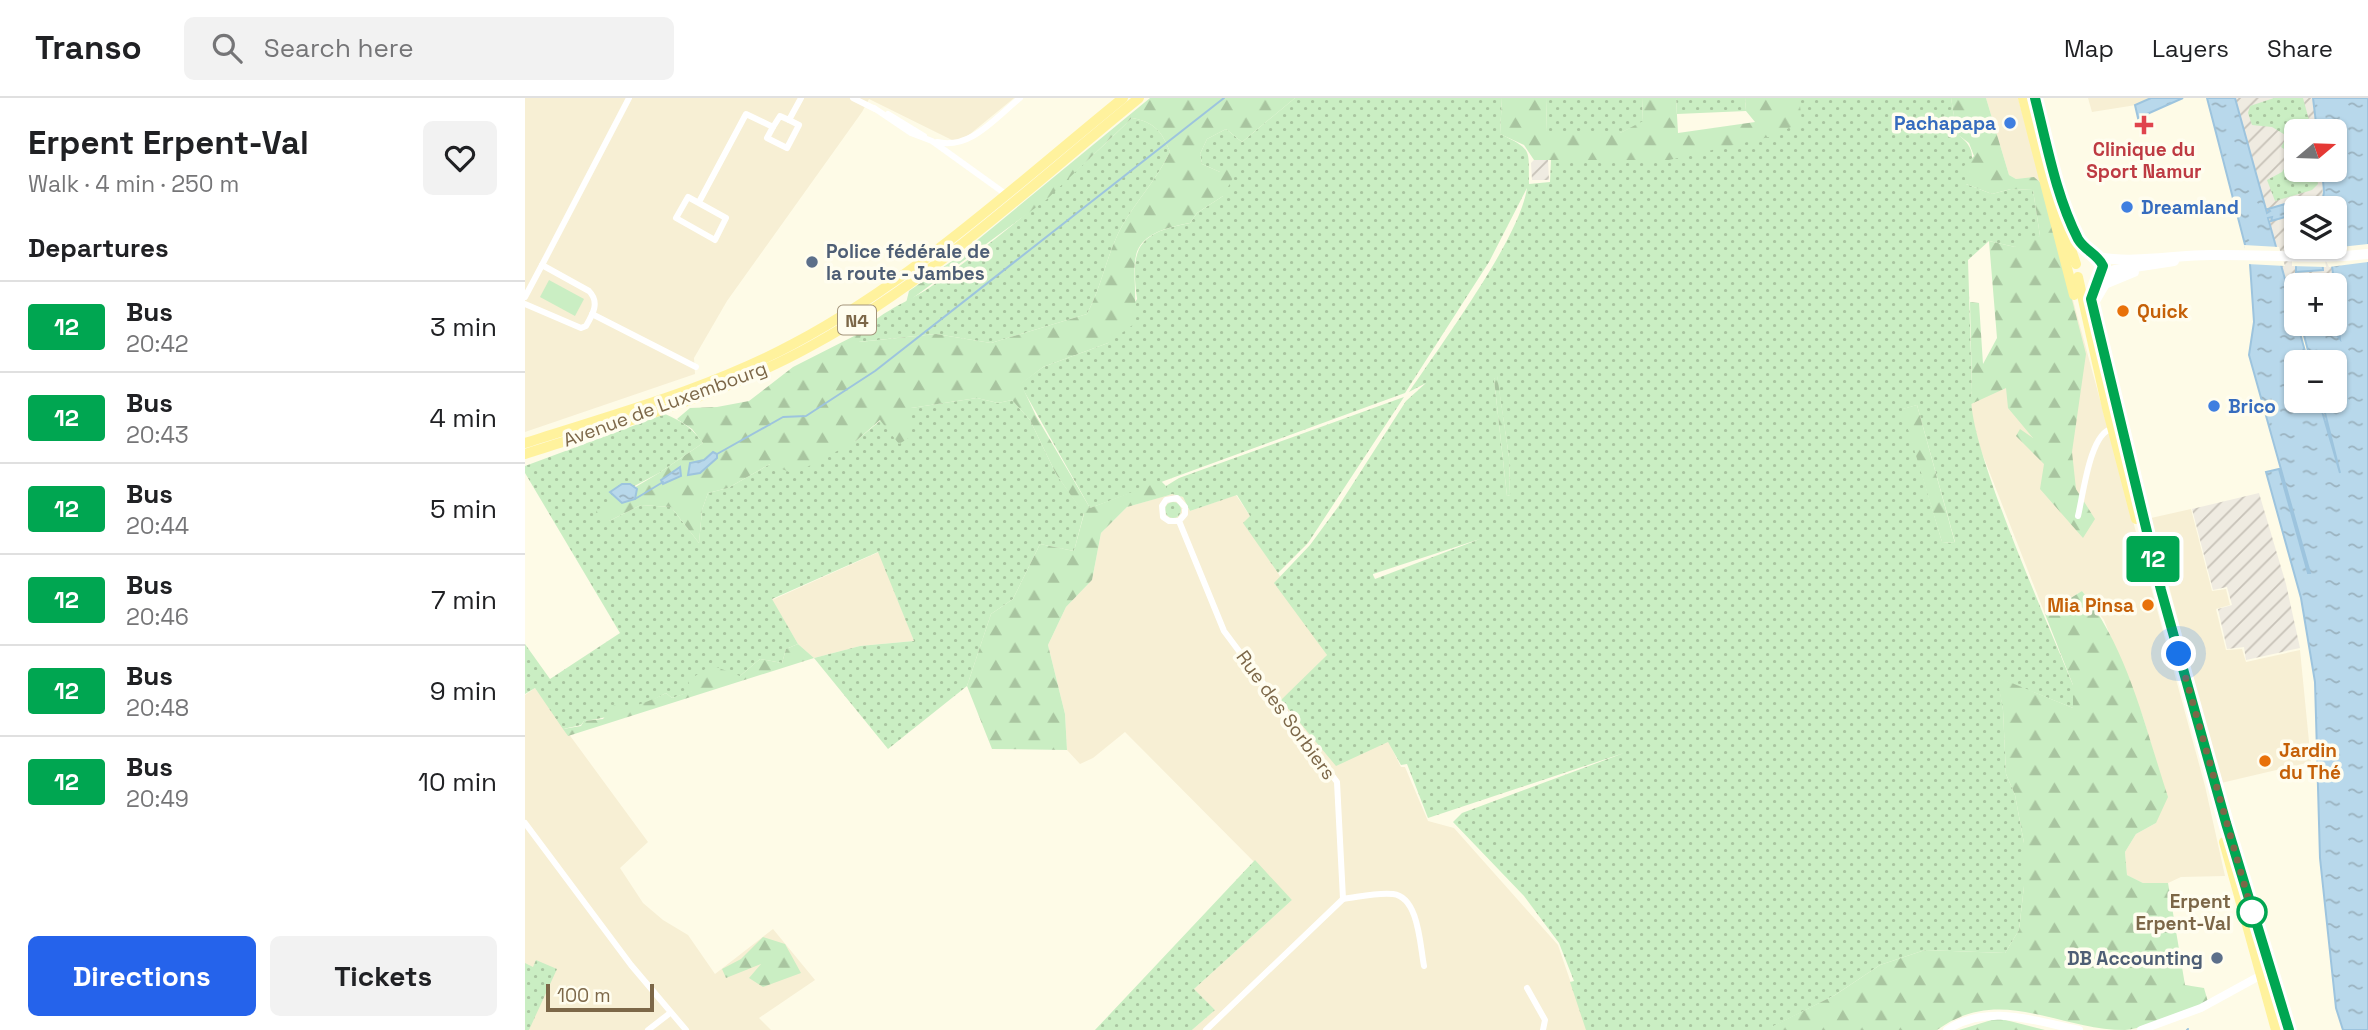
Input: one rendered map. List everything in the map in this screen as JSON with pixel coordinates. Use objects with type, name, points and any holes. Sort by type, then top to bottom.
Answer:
[{"type":"main road","name":"Avenue de Luxembourg","points":[[525,454],[718,390],[793,356],[904,289],[1123,98]]},
{"type":"main road","name":"Avenue de Luxembourg","points":[[525,443],[712,380],[793,344],[897,280],[1139,98]]},
{"type":"main road","points":[[2023,98],[2085,339],[2107,408],[2117,429],[2124,435]]},
{"type":"main road","points":[[2035,98],[2065,206],[2078,239],[2103,269],[2091,299],[2093,308],[2141,514],[2266,972],[2276,1030]]},
{"type":"main road","points":[[2037,149],[2076,264],[2112,429],[2266,972],[2288,1030]]},
{"type":"main road","points":[[2076,264],[2080,258],[2094,256],[2116,260],[2206,255],[2319,259],[2368,254]]},
{"type":"main road","points":[[2078,277],[2086,282],[2098,280],[2115,270],[2184,257]]},
{"type":"main road","points":[[2093,308],[2105,284],[2147,266]]},
{"type":"street","points":[[525,297],[629,98]]},
{"type":"street","points":[[789,120],[801,98]]},
{"type":"street","points":[[853,98],[874,108],[911,133],[952,145],[964,142],[1020,98]]},
{"type":"street","points":[[699,202],[746,114],[773,127]]},
{"type":"street","points":[[780,116],[789,120],[799,125],[787,148],[767,138],[780,116]]},
{"type":"street","points":[[930,140],[1009,197]]},
{"type":"street","points":[[688,197],[699,202],[726,218],[715,240],[676,218],[688,197]]},
{"type":"street","points":[[525,303],[579,328],[586,326],[592,314],[595,305],[592,293],[542,265]]},
{"type":"street","points":[[592,314],[697,367]]},
{"type":"street","points":[[2078,516],[2096,439],[2106,429],[2112,429]]},
{"type":"street","name":"Rue des Sorbiers","points":[[1179,521],[1224,631],[1337,782],[1343,899]]},
{"type":"street","points":[[525,823],[631,965],[686,1030]]},
{"type":"street","points":[[1206,1030],[1343,899],[1394,894],[1406,900],[1412,909],[1424,966]]},
{"type":"street","points":[[2141,1030],[2201,1009],[2266,972]]},
{"type":"street","points":[[1527,988],[1545,1020],[1543,1030]]},
{"type":"street","points":[[648,1030],[670,1013]]},
{"type":"street","points":[[1947,1030],[1983,1014],[2003,1015],[2079,1030]]},
{"type":"shaded area","points":[[525,98],[1014,98],[964,139],[954,141],[869,99],[727,301],[694,358],[695,374],[525,432]]},
{"type":"shaded area","points":[[1986,98],[2018,98],[2205,786],[2225,876],[2181,877],[2168,883],[2143,883],[2127,875],[2125,852],[2136,834],[2156,823],[2154,754],[2143,717],[2104,620],[2082,591],[2045,614],[1980,448],[1969,405],[1972,391],[2056,366],[2034,178],[2016,179],[2009,175]]},
{"type":"shaded area","points":[[2088,98],[2180,98],[2092,112]]},
{"type":"shaded area","points":[[2235,98],[2313,98],[2316,119],[2284,119],[2284,182],[2322,182],[2323,196],[2284,196],[2284,259],[2296,259],[2296,272],[2322,270],[2322,259],[2331,259],[2333,273],[2284,273],[2284,276]]},
{"type":"shaded area","points":[[1548,159],[1549,180],[1532,180],[1531,163],[1534,160]]},
{"type":"shaded area","points":[[2322,413],[2325,413],[2338,473]]},
{"type":"shaded area","points":[[2259,493],[2286,584],[2300,648],[2246,660],[2244,647],[2227,649],[2218,609],[2232,605],[2227,587],[2213,590],[2192,509]]},
{"type":"shaded area","points":[[1172,494],[1183,497],[1190,511],[1236,495],[1250,516],[1244,523],[1278,573],[1327,655],[1282,701],[1388,741],[1401,767],[1405,767],[1428,821],[1454,828],[1558,945],[1587,1030],[1192,1030],[1215,1010],[1194,989],[1292,900],[1125,732],[1093,758],[1080,764],[1067,750],[1065,714],[1048,645],[1066,607],[1092,580],[1101,533],[1127,507]]},
{"type":"shaded area","points":[[2191,509],[2212,591],[2226,589],[2230,605],[2216,609],[2226,650],[2242,649],[2246,662],[2300,650],[2311,762],[2221,783],[2151,518]]},
{"type":"shaded area","points":[[879,552],[914,641],[860,646],[814,658],[798,644],[772,600]]},
{"type":"shaded area","points":[[535,688],[648,842],[620,868],[643,903],[663,920],[688,935],[715,974],[773,929],[815,980],[759,1018],[771,1030],[525,1030],[525,695]]},
{"type":"green space","points":[[1150,98],[1295,98],[1242,142],[1226,129],[1207,139],[1200,154],[1202,164],[1220,172],[1231,166],[1238,169],[1223,196],[1197,213],[1190,223],[1150,236],[1140,246],[1134,270],[1134,324],[1108,343],[1043,367],[1021,384],[1036,416],[1090,508],[1161,481],[1166,486],[1166,496],[1127,507],[1101,533],[1092,580],[1066,607],[1048,645],[1065,714],[1067,750],[992,749],[967,686],[991,614],[1013,599],[1040,544],[1074,551],[1084,514],[1056,474],[1030,420],[1012,400],[998,403],[977,398],[911,408],[912,436],[899,444],[880,420],[856,441],[794,474],[770,464],[728,488],[708,493],[702,510],[699,543],[671,507],[641,505],[609,521],[594,518],[597,510],[703,443],[692,429],[677,419],[690,408],[717,407],[749,401],[793,367],[862,332],[859,342],[936,334],[991,343],[1087,314],[1122,226],[1170,152],[1164,138],[1156,129],[1140,120],[1132,118],[1046,200],[906,303],[909,291],[952,261]]},
{"type":"green space","points":[[1295,98],[1502,98],[1500,134],[1519,144],[1527,152],[1529,184],[1550,182],[1551,159],[1634,158],[1795,123],[1791,98],[1951,98],[1957,134],[1971,150],[1971,169],[1966,184],[1992,194],[2011,189],[2033,190],[2040,236],[2015,247],[1989,241],[1968,260],[1973,414],[1994,489],[2073,685],[2073,708],[1998,678],[2003,710],[2006,774],[2015,795],[2024,843],[2024,886],[2019,930],[2005,953],[1925,950],[1880,965],[1835,995],[1772,1027],[1772,1030],[1586,1030],[1570,982],[1574,981],[1559,943],[1524,896],[1453,822],[1462,813],[1624,753],[1428,818],[1407,764],[1401,765],[1388,742],[1336,766],[1281,700],[1327,655],[1274,583],[1310,545],[1338,507],[1406,401],[1426,383],[1409,392],[1495,262],[1521,209],[1527,188],[1489,262],[1405,393],[1090,508],[1020,384],[1043,367],[1108,343],[1137,299],[1135,267],[1141,245],[1159,232],[1190,223],[1197,213],[1223,196],[1220,172],[1202,164],[1200,154],[1207,139],[1226,129],[1242,142]],"holes":[[[1497,376],[1509,457],[1510,495],[1507,496],[1494,379]],[[1917,405],[1954,543],[1942,542],[1903,409]],[[1480,539],[1375,579],[1373,574]]]},
{"type":"green space","points":[[1502,98],[1547,98],[1546,133],[1620,133],[1643,121],[1642,98],[1676,98],[1678,133],[1755,122],[1746,111],[1745,98],[1799,98],[1802,122],[1769,137],[1669,160],[1534,160],[1524,145],[1500,134]]},
{"type":"green space","points":[[1547,98],[1642,98],[1643,122],[1620,133],[1546,133]]},
{"type":"green space","points":[[1676,98],[1745,98],[1746,111],[1677,114]]},
{"type":"green space","points":[[1951,98],[1986,98],[2009,175],[2016,179],[2034,177],[2042,184],[2086,354],[2072,452],[2076,489],[2095,519],[2083,538],[2040,489],[2044,464],[2016,436],[2020,429],[2033,438],[2008,408],[2006,388],[1969,405],[1972,391],[1970,302],[1979,303],[1983,364],[1997,338],[1989,241],[2015,247],[2022,239],[2040,236],[2033,190],[2011,189],[1992,194],[1966,184],[1963,167],[1974,156],[1969,143],[1957,134]]},
{"type":"green space","points":[[2274,98],[2303,98],[2309,119],[2284,119],[2284,134],[2272,127],[2252,125],[2248,113],[2250,106]]},
{"type":"green space","points":[[1132,118],[1146,122],[1156,129],[1164,138],[1170,152],[1122,226],[1087,314],[991,343],[936,334],[858,342],[879,317],[929,288],[1009,228],[1084,164]]},
{"type":"green space","points":[[2284,169],[2284,182],[2318,184],[2312,190],[2284,196],[2275,201],[2267,180]]},
{"type":"green space","points":[[549,280],[584,299],[575,316],[540,297]]},
{"type":"green space","points":[[1497,374],[1509,457],[1510,495],[1507,496],[1494,379]]},
{"type":"green space","points":[[1404,397],[1308,543],[1278,573],[1243,523],[1250,516],[1237,495],[1190,511],[1183,497],[1172,494],[1166,496],[1166,486],[1179,478]]},
{"type":"green space","points":[[977,398],[998,403],[1012,400],[1030,420],[1056,474],[1084,513],[1074,551],[1040,544],[1013,599],[991,614],[967,686],[888,749],[814,658],[860,646],[914,641],[878,552],[772,599],[798,644],[786,649],[782,663],[760,659],[740,676],[672,698],[666,693],[627,711],[563,729],[535,688],[525,694],[525,644],[550,679],[620,633],[525,473],[525,466],[665,414],[682,422],[703,443],[659,473],[625,491],[609,521],[641,505],[671,507],[699,543],[702,510],[708,493],[728,488],[770,464],[856,441],[881,420],[900,443],[911,408]]},
{"type":"green space","points":[[1917,405],[1955,543],[1942,542],[1902,409]]},
{"type":"green space","points":[[1173,502],[1179,504],[1179,516],[1173,518],[1167,516],[1165,510],[1167,504]]},
{"type":"green space","points":[[2082,591],[2112,638],[2123,663],[2168,797],[2156,823],[2136,834],[2125,852],[2127,875],[2143,883],[2168,883],[2185,985],[2204,988],[2208,1002],[2156,1022],[2125,1030],[2076,1024],[2007,1010],[1984,1011],[1961,1017],[1937,1030],[1772,1030],[1771,1027],[1835,995],[1880,965],[1925,950],[2005,953],[2019,930],[2024,886],[2024,843],[2015,795],[2006,774],[2003,710],[1997,677],[2073,708],[2073,685],[2045,614]]},
{"type":"green space","points":[[798,644],[814,658],[568,736],[563,729],[581,726],[584,721],[603,719],[614,705],[626,710],[666,693],[672,698],[692,691],[688,681],[711,665],[740,676],[760,659],[782,663],[786,649]]},
{"type":"green space","points":[[1255,860],[1292,900],[1194,989],[1215,1010],[1192,1030],[1095,1030]]},
{"type":"green space","points":[[763,937],[785,944],[801,973],[763,987],[749,978],[761,964],[726,978],[722,969],[741,959]]},
{"type":"green space","points":[[536,960],[557,969],[529,1030],[525,1030],[525,963],[533,967]]},
{"type":"green space","points":[[1998,1018],[2045,1030],[1959,1030]]},
{"type":"water","points":[[2151,98],[2183,98],[2138,118],[2135,105]]},
{"type":"water","points":[[2207,98],[2235,98],[2267,213],[2270,211],[2268,209],[2284,204],[2284,217],[2271,221],[2272,217],[2268,218],[2284,276],[2284,336],[2301,336],[2305,350],[2284,350],[2284,413],[2322,413],[2340,473],[2325,413],[2347,413],[2347,350],[2308,350],[2304,336],[2338,336],[2340,339],[2340,336],[2347,336],[2347,273],[2333,273],[2331,259],[2347,259],[2347,196],[2323,196],[2323,182],[2347,182],[2347,119],[2316,119],[2313,98],[2368,98],[2368,1030],[2343,1030],[2336,1008],[2320,858],[2315,682],[2301,598],[2266,472],[2279,469],[2310,573],[2249,355],[2254,322],[2250,264]]},
{"type":"water","points":[[2296,259],[2322,259],[2323,270],[2296,272]]},
{"type":"water","points":[[713,452],[717,454],[717,458],[700,473],[688,475],[690,463],[704,460]]},
{"type":"water","points":[[680,467],[681,476],[663,484],[661,480]]},
{"type":"water","points":[[622,484],[630,484],[637,489],[635,499],[622,503],[610,492]]},
{"type":"pier","points":[[2368,244],[2368,262],[2329,267],[2325,259],[2347,259],[2347,246]]},
{"type":"pier","points":[[2244,245],[2279,247],[2285,266],[2247,264]]},
{"type":"pier","points":[[2292,259],[2325,259],[2326,267],[2292,266]]},
{"type":"waterway","points":[[717,454],[783,417],[806,416],[875,371],[1224,98]]},
{"type":"waterway","points":[[635,499],[663,482]]},
{"type":"bus line","name":"12","points":[[2035,98],[2054,170],[2078,239],[2090,254],[2101,260],[2103,266],[2102,275],[2096,281],[2091,299],[2115,392],[2141,514],[2226,823],[2289,1030]]},
{"type":"place","name":"Pachapapa","points":[[2010,123]]},
{"type":"place","name":"Clinique du Sport Namur","points":[[2144,125]]},
{"type":"place","name":"Dreamland","points":[[2127,207]]},
{"type":"place","name":"Police fédérale de la route - Jambes","points":[[812,262]]},
{"type":"place","name":"Quick","points":[[2123,311]]},
{"type":"place","name":"Brico","points":[[2214,406]]},
{"type":"place","name":"Mia Pinsa","points":[[2148,605]]},
{"type":"place","name":"Jardin du Thé","points":[[2265,761]]},
{"type":"place","name":"Erpent Erpent-Val","points":[[2252,912]]},
{"type":"place","name":"DB Accounting","points":[[2217,958]]},
{"type":"route","points":[[2179,654],[2252,912]]}]
